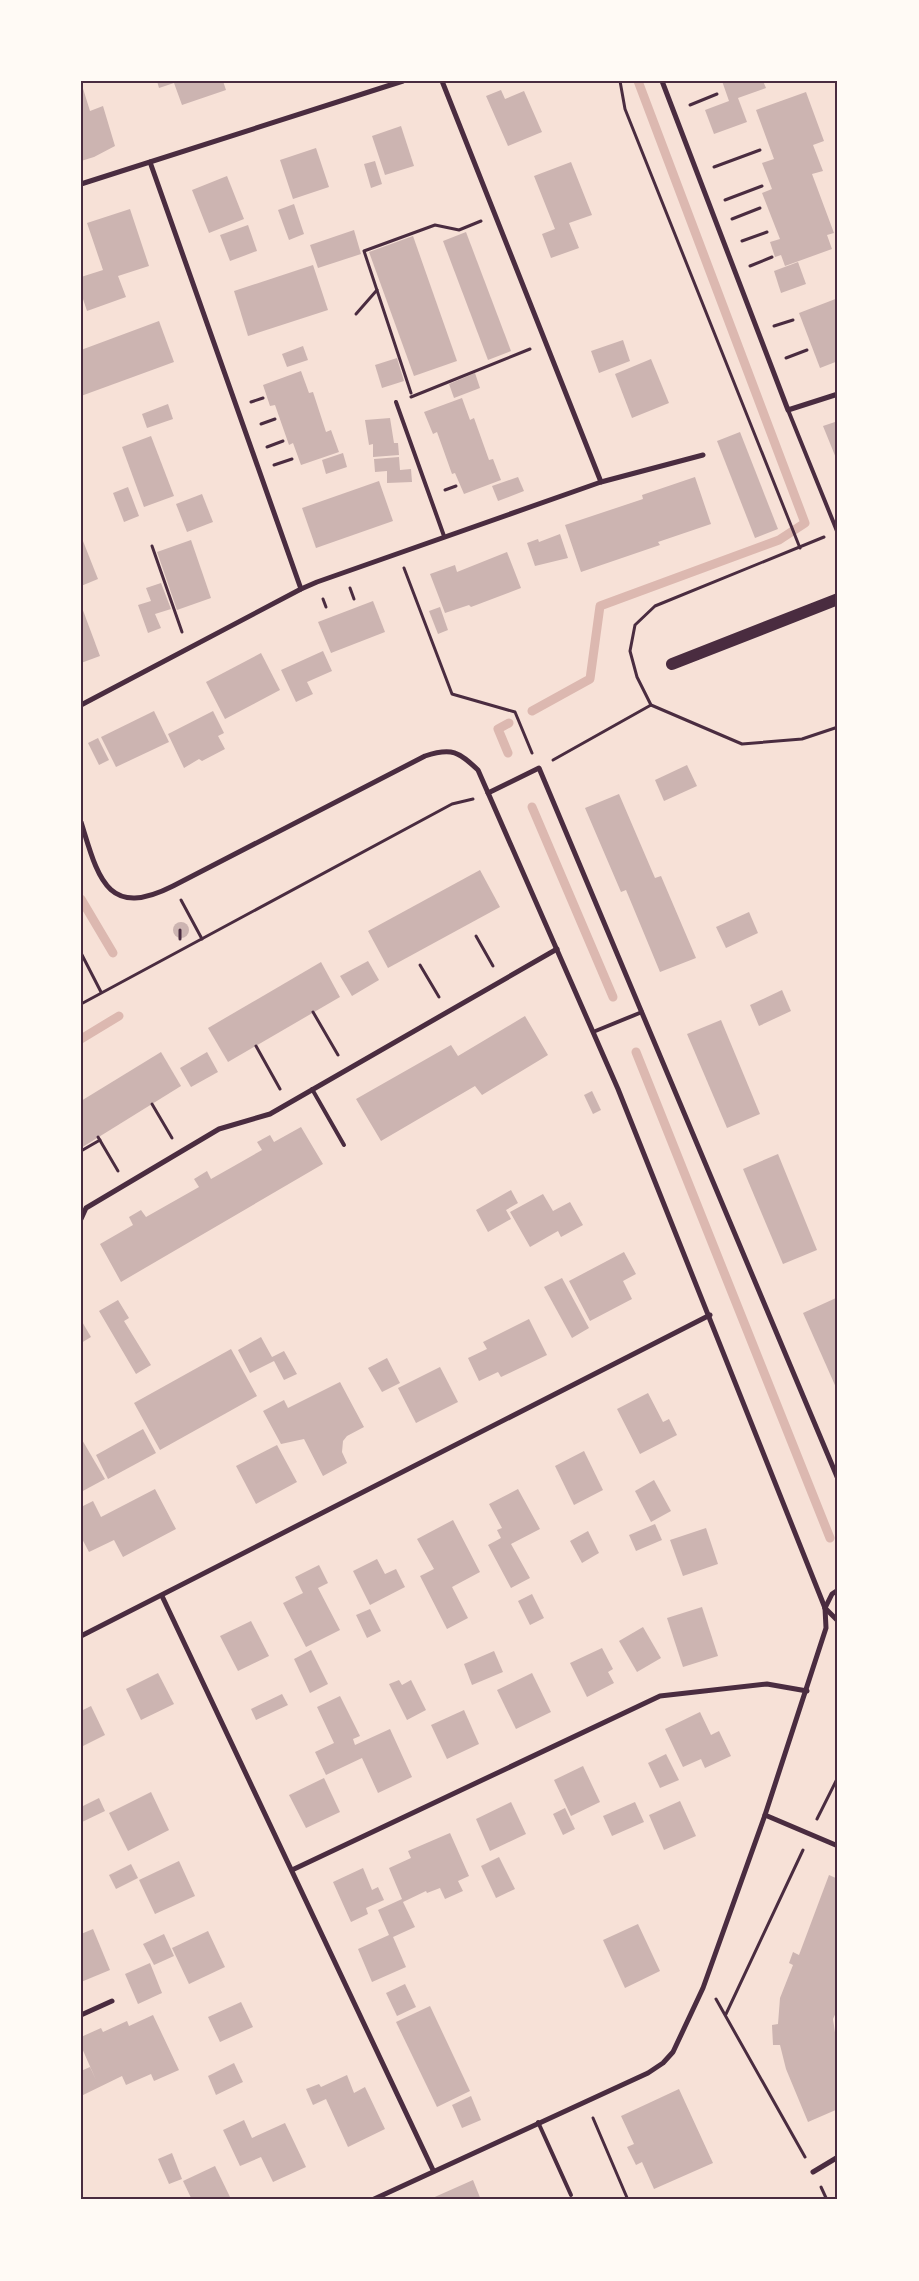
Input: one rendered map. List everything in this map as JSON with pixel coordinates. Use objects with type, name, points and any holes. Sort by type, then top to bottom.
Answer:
[{"type":"main road","points":[[672,664],[838,599]]},
{"type":"street","points":[[81,184],[403,81]]},
{"type":"street","points":[[442,81],[601,482]]},
{"type":"street","points":[[662,81],[772,364],[788,410],[838,394]]},
{"type":"street","points":[[150,162],[301,589]]},
{"type":"street","points":[[81,706],[301,589],[444,536],[601,482],[703,455]]},
{"type":"street","points":[[81,822],[97,872],[105,885],[118,896],[132,898],[148,896],[173,886],[425,756],[444,750],[464,756],[478,770],[593,1032],[710,1315],[825,1608],[826,1628],[808,1691],[706,1982],[673,2052],[663,2063],[648,2073],[433,2170],[372,2200]]},
{"type":"street","points":[[488,793],[539,768],[838,1479]]},
{"type":"street","points":[[81,1219],[86,1208],[219,1128],[270,1114],[557,949]]},
{"type":"street","points":[[81,1636],[710,1315]]},
{"type":"street","points":[[825,1608],[832,1594],[838,1590]]},
{"type":"street","points":[[162,1596],[433,2170]]},
{"type":"street","points":[[825,1608],[838,1621]]},
{"type":"street","points":[[292,1870],[660,1696],[767,1684],[808,1691]]},
{"type":"street","points":[[765,1815],[838,1846]]},
{"type":"street","points":[[81,2014],[112,2001]]},
{"type":"street","points":[[813,2172],[838,2157]]},
{"type":"lane","points":[[396,402],[444,536]]},
{"type":"lane","points":[[788,410],[837,531]]},
{"type":"lane","points":[[593,1032],[642,1012]]},
{"type":"lane","points":[[312,1089],[344,1145]]},
{"type":"lane","points":[[538,2122],[572,2195]]},
{"type":"path","points":[[620,81],[625,109],[800,548]]},
{"type":"path","points":[[674,112],[717,94]]},
{"type":"path","points":[[698,173],[760,150]]},
{"type":"path","points":[[711,206],[762,186]]},
{"type":"path","points":[[718,224],[760,208]]},
{"type":"path","points":[[495,215],[459,230],[435,225],[364,251],[412,396],[546,343]]},
{"type":"path","points":[[727,247],[767,232]]},
{"type":"path","points":[[736,271],[772,257]]},
{"type":"path","points":[[356,314],[377,290]]},
{"type":"path","points":[[772,364],[806,350]]},
{"type":"path","points":[[837,531],[800,548],[655,606],[635,626],[630,651],[636,677],[650,705],[742,744],[802,739],[838,727]]},
{"type":"path","points":[[152,546],[188,649]]},
{"type":"path","points":[[399,553],[452,694],[515,712],[539,768],[650,705]]},
{"type":"path","points":[[81,1004],[452,804],[488,793]]},
{"type":"path","points":[[173,886],[202,939]]},
{"type":"path","points":[[180,930],[180,939]]},
{"type":"path","points":[[476,936],[502,980]]},
{"type":"path","points":[[81,953],[101,992]]},
{"type":"path","points":[[420,965],[447,1011]]},
{"type":"path","points":[[313,1012],[346,1069]]},
{"type":"path","points":[[256,1046],[288,1102]]},
{"type":"path","points":[[152,1104],[180,1151]]},
{"type":"path","points":[[81,1151],[99,1138],[125,1184]]},
{"type":"path","points":[[726,2014],[838,1777]]},
{"type":"path","points":[[706,1982],[726,2014],[827,2200]]},
{"type":"path","points":[[585,2102],[628,2200]]},
{"type":"building","points":[[157,81],[223,81],[226,90],[182,105],[174,83],[159,88]]},
{"type":"building","points":[[722,81],[763,81],[766,88],[738,98],[747,122],[714,134],[705,110],[729,101]]},
{"type":"building","points":[[81,82],[90,111],[103,106],[115,146],[94,157],[81,161]]},
{"type":"building","points":[[501,90],[505,99],[524,91],[542,132],[508,146],[486,96]]},
{"type":"building","points":[[806,92],[824,141],[813,145],[823,171],[812,174],[834,233],[827,235],[832,249],[785,266],[781,255],[775,257],[770,242],[780,239],[762,193],[772,189],[762,163],[774,159],[756,110]]},
{"type":"building","points":[[401,126],[414,166],[385,175],[372,136]]},
{"type":"building","points":[[316,148],[329,187],[293,199],[280,160]]},
{"type":"building","points":[[375,161],[382,184],[371,188],[364,164]]},
{"type":"building","points":[[571,162],[592,215],[569,223],[579,248],[551,258],[542,234],[555,229],[534,176]]},
{"type":"building","points":[[227,176],[244,219],[209,233],[192,190]]},
{"type":"building","points":[[294,204],[304,234],[289,240],[278,210]]},
{"type":"building","points":[[130,209],[149,266],[118,276],[126,297],[87,311],[81,293],[81,277],[103,270],[87,223]]},
{"type":"building","points":[[248,225],[257,251],[230,261],[220,235]]},
{"type":"building","points":[[354,230],[361,254],[318,268],[310,245]]},
{"type":"building","points":[[466,232],[511,351],[488,360],[443,241]]},
{"type":"building","points":[[413,236],[457,361],[414,376],[369,252]]},
{"type":"building","points":[[798,262],[806,284],[781,293],[774,271]]},
{"type":"building","points":[[313,265],[328,310],[248,336],[234,291]]},
{"type":"building","points":[[838,298],[838,361],[820,368],[799,313]]},
{"type":"building","points":[[159,321],[174,362],[81,396],[81,350]]},
{"type":"building","points":[[623,340],[630,361],[599,373],[591,351]]},
{"type":"building","points":[[303,346],[308,360],[287,367],[282,354]]},
{"type":"building","points":[[397,358],[404,381],[382,388],[375,365]]},
{"type":"building","points":[[651,359],[669,403],[632,418],[615,374]]},
{"type":"building","points":[[301,371],[309,393],[313,392],[326,432],[331,430],[339,452],[301,465],[293,443],[289,445],[275,405],[270,406],[263,385]]},
{"type":"building","points":[[475,373],[480,388],[454,398],[449,384]]},
{"type":"building","points":[[462,398],[470,420],[474,418],[489,460],[493,459],[501,480],[464,494],[455,473],[452,474],[437,432],[433,434],[424,412]]},
{"type":"building","points":[[168,404],[173,419],[147,428],[142,414]]},
{"type":"building","points":[[390,418],[394,443],[398,443],[399,455],[373,457],[373,444],[369,445],[365,420]]},
{"type":"building","points":[[838,421],[838,463],[823,426]]},
{"type":"building","points":[[740,432],[778,529],[755,538],[717,441]]},
{"type":"building","points":[[151,436],[174,496],[144,507],[122,447]]},
{"type":"building","points":[[343,453],[347,467],[326,474],[322,460]]},
{"type":"building","points":[[399,457],[400,470],[411,469],[412,482],[387,483],[387,471],[375,472],[374,459]]},
{"type":"building","points":[[518,477],[524,491],[498,501],[492,486]]},
{"type":"building","points":[[695,477],[711,524],[658,542],[660,545],[581,572],[565,525],[643,499],[642,495]]},
{"type":"building","points":[[379,481],[393,521],[316,548],[302,508]]},
{"type":"building","points":[[128,487],[139,516],[124,522],[113,493]]},
{"type":"building","points":[[202,494],[213,522],[187,532],[176,504]]},
{"type":"building","points":[[560,534],[568,558],[535,566],[527,543],[538,539],[539,542]]},
{"type":"building","points":[[81,536],[98,579],[81,586]]},
{"type":"building","points":[[191,540],[211,598],[177,610],[157,552]]},
{"type":"building","points":[[507,552],[521,588],[471,607],[469,605],[445,613],[430,574],[455,565],[457,572]]},
{"type":"building","points":[[161,583],[171,609],[155,614],[161,628],[148,633],[138,605],[151,601],[146,588]]},
{"type":"building","points":[[373,601],[385,632],[331,653],[318,622]]},
{"type":"building","points":[[81,605],[100,656],[81,663]]},
{"type":"building","points":[[440,607],[448,630],[438,634],[429,611]]},
{"type":"building","points":[[323,651],[332,671],[307,682],[313,694],[296,702],[281,670]]},
{"type":"building","points":[[261,653],[280,690],[225,719],[206,682]]},
{"type":"building","points":[[154,711],[169,742],[116,767],[101,737]]},
{"type":"building","points":[[213,711],[224,733],[218,736],[225,749],[202,761],[199,759],[184,768],[168,734]]},
{"type":"building","points":[[98,738],[109,760],[99,765],[88,743]]},
{"type":"building","points":[[687,765],[697,786],[664,801],[655,780]]},
{"type":"building","points":[[619,794],[655,878],[661,876],[696,958],[660,972],[626,890],[621,892],[585,808]]},
{"type":"building","points":[[480,870],[500,907],[388,968],[368,931]]},
{"type":"building","points":[[749,912],[758,933],[726,948],[716,927]]},
{"type":"building","points":[[178,922],[184,922],[189,927],[187,936],[178,938],[173,933],[173,927]]},
{"type":"building","points":[[368,961],[379,980],[352,996],[340,976]]},
{"type":"building","points":[[321,962],[340,997],[228,1062],[208,1028]]},
{"type":"building","points":[[782,990],[791,1011],[759,1026],[750,1005]]},
{"type":"building","points":[[525,1016],[548,1055],[482,1095],[475,1086],[381,1141],[356,1099],[451,1045],[458,1056]]},
{"type":"building","points":[[721,1020],[760,1114],[727,1128],[687,1034]]},
{"type":"building","points":[[161,1052],[181,1086],[81,1148],[81,1101]]},
{"type":"building","points":[[207,1052],[218,1072],[191,1087],[180,1068]]},
{"type":"building","points":[[592,1091],[601,1110],[593,1114],[584,1095]]},
{"type":"building","points":[[301,1127],[323,1164],[121,1282],[100,1244],[133,1225],[129,1217],[141,1210],[146,1217],[199,1187],[194,1179],[207,1171],[211,1179],[262,1150],[257,1142],[270,1135],[274,1142]]},
{"type":"building","points":[[778,1154],[817,1250],[783,1264],[743,1169]]},
{"type":"building","points":[[511,1190],[518,1203],[506,1210],[511,1219],[488,1232],[476,1210]]},
{"type":"building","points":[[543,1194],[553,1211],[570,1202],[583,1225],[561,1237],[558,1231],[530,1247],[510,1212]]},
{"type":"building","points":[[624,1252],[636,1274],[623,1281],[632,1299],[590,1321],[569,1281]]},
{"type":"building","points":[[562,1278],[589,1328],[572,1338],[544,1287]]},
{"type":"building","points":[[836,1298],[838,1303],[838,1392],[803,1313]]},
{"type":"building","points":[[118,1300],[129,1318],[124,1321],[151,1365],[136,1374],[99,1311]]},
{"type":"building","points":[[529,1319],[547,1355],[501,1377],[498,1372],[479,1381],[468,1358],[487,1349],[483,1342]]},
{"type":"building","points":[[81,1320],[91,1337],[81,1343]]},
{"type":"building","points":[[261,1337],[272,1357],[284,1351],[297,1374],[284,1380],[274,1361],[250,1373],[238,1350]]},
{"type":"building","points":[[231,1349],[257,1396],[160,1450],[134,1403]]},
{"type":"building","points":[[387,1358],[400,1383],[382,1392],[368,1368]]},
{"type":"building","points":[[440,1367],[458,1402],[416,1423],[398,1388]]},
{"type":"building","points":[[340,1382],[364,1427],[347,1436],[343,1441],[342,1452],[347,1463],[323,1476],[304,1439],[281,1444],[263,1411],[284,1400],[288,1408]]},
{"type":"building","points":[[648,1393],[663,1422],[669,1419],[677,1435],[640,1454],[617,1409]]},
{"type":"building","points":[[143,1429],[156,1453],[108,1479],[96,1455]]},
{"type":"building","points":[[81,1438],[105,1479],[81,1492]]},
{"type":"building","points":[[277,1445],[297,1482],[256,1504],[236,1466]]},
{"type":"building","points":[[584,1451],[603,1490],[574,1505],[555,1466]]},
{"type":"building","points":[[654,1480],[671,1511],[651,1522],[635,1491]]},
{"type":"building","points":[[155,1489],[176,1529],[123,1557],[114,1540],[89,1552],[81,1537],[81,1507],[93,1501],[101,1517]]},
{"type":"building","points":[[518,1489],[540,1529],[511,1544],[530,1578],[511,1588],[488,1545],[501,1538],[497,1530],[502,1528],[489,1504]]},
{"type":"building","points":[[453,1520],[480,1572],[452,1587],[468,1618],[447,1629],[420,1576],[434,1569],[417,1539]]},
{"type":"building","points":[[655,1524],[662,1540],[636,1551],[629,1535]]},
{"type":"building","points":[[706,1528],[718,1564],[683,1576],[670,1540]]},
{"type":"building","points":[[588,1531],[599,1553],[582,1563],[570,1541]]},
{"type":"building","points":[[377,1559],[385,1574],[396,1569],[405,1587],[370,1605],[353,1571]]},
{"type":"building","points":[[319,1565],[328,1583],[318,1588],[340,1630],[306,1647],[283,1603],[303,1593],[295,1577]]},
{"type":"building","points":[[532,1594],[544,1618],[530,1625],[518,1601]]},
{"type":"building","points":[[702,1607],[718,1656],[683,1667],[667,1618]]},
{"type":"building","points":[[370,1609],[381,1631],[367,1638],[356,1615]]},
{"type":"building","points":[[251,1621],[269,1656],[238,1671],[220,1636]]},
{"type":"building","points":[[643,1627],[661,1658],[637,1672],[619,1641]]},
{"type":"building","points":[[602,1648],[613,1669],[608,1672],[614,1683],[587,1697],[570,1663]]},
{"type":"building","points":[[311,1650],[328,1684],[310,1693],[294,1659]]},
{"type":"building","points":[[494,1651],[503,1672],[472,1685],[464,1664]]},
{"type":"building","points":[[158,1673],[174,1704],[141,1720],[126,1689]]},
{"type":"building","points":[[532,1673],[551,1712],[516,1729],[497,1690]]},
{"type":"building","points":[[399,1680],[402,1685],[411,1680],[426,1710],[407,1720],[389,1684]]},
{"type":"building","points":[[282,1694],[288,1705],[256,1720],[251,1709]]},
{"type":"building","points":[[340,1696],[360,1736],[353,1739],[355,1745],[390,1729],[412,1777],[378,1793],[362,1758],[326,1775],[315,1752],[334,1743],[317,1707]]},
{"type":"building","points":[[91,1706],[105,1735],[81,1747],[81,1711]]},
{"type":"building","points":[[464,1710],[479,1744],[447,1759],[431,1725]]},
{"type":"building","points":[[700,1712],[711,1735],[719,1731],[731,1756],[705,1768],[701,1759],[683,1767],[665,1729]]},
{"type":"building","points":[[666,1754],[679,1780],[660,1788],[648,1763]]},
{"type":"building","points":[[583,1766],[600,1802],[571,1816],[554,1780]]},
{"type":"building","points":[[324,1778],[340,1812],[306,1828],[289,1795]]},
{"type":"building","points":[[151,1792],[169,1830],[128,1851],[109,1813]]},
{"type":"building","points":[[99,1798],[105,1811],[82,1822],[81,1807]]},
{"type":"building","points":[[680,1801],[696,1836],[664,1850],[649,1815]]},
{"type":"building","points":[[511,1802],[526,1834],[490,1851],[476,1819]]},
{"type":"building","points":[[635,1802],[644,1822],[612,1836],[603,1816]]},
{"type":"building","points":[[565,1808],[575,1829],[563,1835],[553,1814]]},
{"type":"building","points":[[450,1833],[469,1876],[458,1881],[463,1891],[445,1899],[440,1888],[427,1893],[426,1891],[403,1902],[415,1927],[393,1937],[406,1967],[372,1982],[358,1949],[389,1935],[378,1910],[402,1899],[389,1868],[411,1858],[408,1851]]},
{"type":"building","points":[[499,1857],[515,1889],[496,1898],[481,1866]]},
{"type":"building","points":[[179,1861],[195,1896],[155,1914],[139,1880]]},
{"type":"building","points":[[131,1864],[138,1878],[116,1889],[109,1875]]},
{"type":"building","points":[[363,1868],[372,1890],[378,1887],[384,1900],[366,1908],[368,1914],[351,1922],[333,1882]]},
{"type":"building","points":[[829,1875],[838,1879],[838,2008],[833,2019],[838,2053],[838,2109],[808,2122],[786,2069],[780,2045],[773,2045],[772,2025],[778,2024],[780,1998],[793,1965],[789,1963],[793,1952],[799,1955]]},
{"type":"building","points":[[638,1924],[660,1971],[625,1988],[603,1940]]},
{"type":"building","points":[[93,1929],[110,1970],[81,1982],[81,1934]]},
{"type":"building","points":[[208,1931],[225,1967],[189,1984],[172,1948]]},
{"type":"building","points":[[164,1934],[174,1956],[154,1965],[143,1944]]},
{"type":"building","points":[[150,1963],[162,1993],[138,2004],[125,1974]]},
{"type":"building","points":[[405,1984],[416,2007],[397,2016],[386,1993]]},
{"type":"building","points":[[241,2002],[253,2027],[220,2042],[208,2017]]},
{"type":"building","points":[[430,2006],[470,2091],[437,2107],[396,2022]]},
{"type":"building","points":[[153,2015],[179,2070],[154,2081],[151,2074],[126,2085],[122,2076],[81,2096],[81,2071],[90,2067],[96,2080],[81,2046],[81,2037],[101,2028],[103,2032],[127,2021],[129,2026]]},
{"type":"building","points":[[234,2063],[243,2082],[216,2095],[208,2076]]},
{"type":"building","points":[[347,2075],[354,2093],[365,2087],[385,2129],[348,2147],[326,2099],[313,2105],[306,2089],[319,2084],[321,2087]]},
{"type":"building","points":[[679,2089],[713,2163],[654,2189],[642,2162],[636,2165],[627,2147],[634,2144],[621,2116]]},
{"type":"building","points":[[471,2096],[481,2120],[462,2128],[452,2105]]},
{"type":"building","points":[[244,2120],[252,2138],[285,2123],[306,2167],[273,2182],[261,2157],[240,2166],[223,2130]]},
{"type":"building","points":[[172,2153],[182,2179],[169,2184],[158,2159]]},
{"type":"building","points":[[215,2166],[230,2197],[224,2200],[192,2200],[183,2181]]},
{"type":"building","points":[[473,2180],[481,2200],[428,2200]]},
{"type":"waterway","points":[[532,711],[590,679],[600,606],[779,540],[805,523],[638,81]]},
{"type":"waterway","points":[[508,753],[498,729],[509,723]]},
{"type":"waterway","points":[[532,807],[613,997]]},
{"type":"waterway","points":[[81,899],[113,953]]},
{"type":"waterway","points":[[81,1039],[119,1016]]},
{"type":"waterway","points":[[636,1052],[830,1538]]}]
